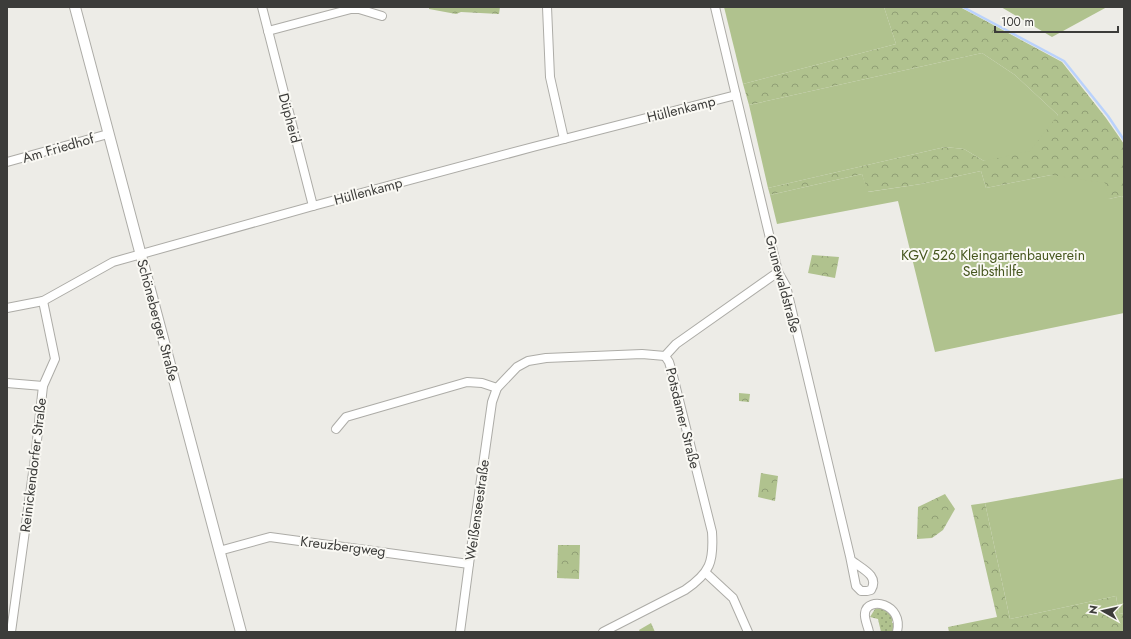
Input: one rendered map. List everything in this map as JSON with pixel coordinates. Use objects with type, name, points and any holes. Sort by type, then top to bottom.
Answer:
[{"type":"street","name":"Schöneberger Straße","points":[[75,7],[241,632]]},
{"type":"street","name":"Düpheid","points":[[262,7],[313,206]]},
{"type":"street","points":[[547,7],[550,77],[564,139]]},
{"type":"street","name":"Grunewaldstraße","points":[[715,7],[778,272],[786,286],[851,560]]},
{"type":"street","points":[[268,31],[351,9],[359,9],[382,16]]},
{"type":"street","name":"Hüllenkamp","points":[[7,308],[43,301],[113,262],[140,254],[564,139],[736,95]]},
{"type":"street","name":"Am Friedhof","points":[[7,162],[108,134]]},
{"type":"street","name":"Potsdamer Straße","points":[[706,573],[712,558],[712,532],[672,372],[669,362],[665,356],[676,344],[778,272]]},
{"type":"street","name":"Reinickendorfer Straße","points":[[12,632],[43,386],[55,359],[43,301]]},
{"type":"street","name":"Weißenseestraße","points":[[460,632],[468,564],[492,402],[497,388],[517,367],[528,360],[634,355],[665,356]]},
{"type":"street","points":[[336,429],[346,417],[467,382],[482,383],[497,388]]},
{"type":"street","points":[[7,383],[43,386]]},
{"type":"street","name":"Kreuzbergweg","points":[[220,551],[270,537],[468,564]]},
{"type":"street","points":[[603,632],[685,590],[706,573],[733,598],[748,632]]},
{"type":"street","points":[[869,632],[865,612],[870,605],[879,604],[891,608],[894,612],[897,617],[897,632]]},
{"type":"green space","points":[[429,7],[500,7],[499,14],[461,12],[456,14],[429,9]]},
{"type":"green space","points":[[724,7],[884,7],[896,44],[743,84]]},
{"type":"green space","points":[[884,7],[960,7],[1062,62],[1106,118],[1124,144],[1124,199],[1122,196],[1109,199],[1051,175],[986,188],[981,171],[921,184],[867,192],[862,174],[770,195],[768,188],[945,147],[964,149],[984,161],[1058,115],[1015,75],[982,53],[749,105],[743,84],[896,44]]},
{"type":"green space","points":[[1001,7],[1107,7],[1052,37]]},
{"type":"green space","points":[[982,53],[1015,75],[1058,115],[1030,151],[984,161],[964,149],[945,147],[768,188],[749,105]]},
{"type":"green space","name":"KGV 526 Kleingartenbauverein Selbsthilfe","points":[[981,171],[986,188],[1051,175],[1105,183],[1109,199],[1122,196],[1124,199],[1124,313],[935,352],[898,201],[777,224],[770,195],[862,174],[868,192],[921,184]]},
{"type":"green space","points":[[812,255],[839,257],[835,278],[808,273]]},
{"type":"green space","points":[[739,393],[750,394],[749,402],[739,401]]},
{"type":"green space","points":[[761,473],[778,476],[775,501],[758,497]]},
{"type":"green space","points":[[1124,478],[1124,613],[1119,614],[1116,596],[1010,619],[985,503]]},
{"type":"green space","points":[[945,494],[955,509],[943,530],[932,538],[917,539],[918,507]]},
{"type":"green space","points":[[985,503],[1010,619],[1116,596],[1119,614],[1124,613],[1124,632],[949,632],[948,627],[997,617],[971,505]]},
{"type":"green space","points":[[558,545],[580,545],[579,579],[557,578]]},
{"type":"green space","points":[[879,608],[890,614],[893,621],[892,623],[894,623],[894,632],[881,632],[878,619],[870,617],[875,609]]},
{"type":"green space","points":[[651,623],[655,632],[640,632],[639,630]]},
{"type":"waterway","points":[[963,7],[1064,61],[1108,116],[1124,140]]}]
